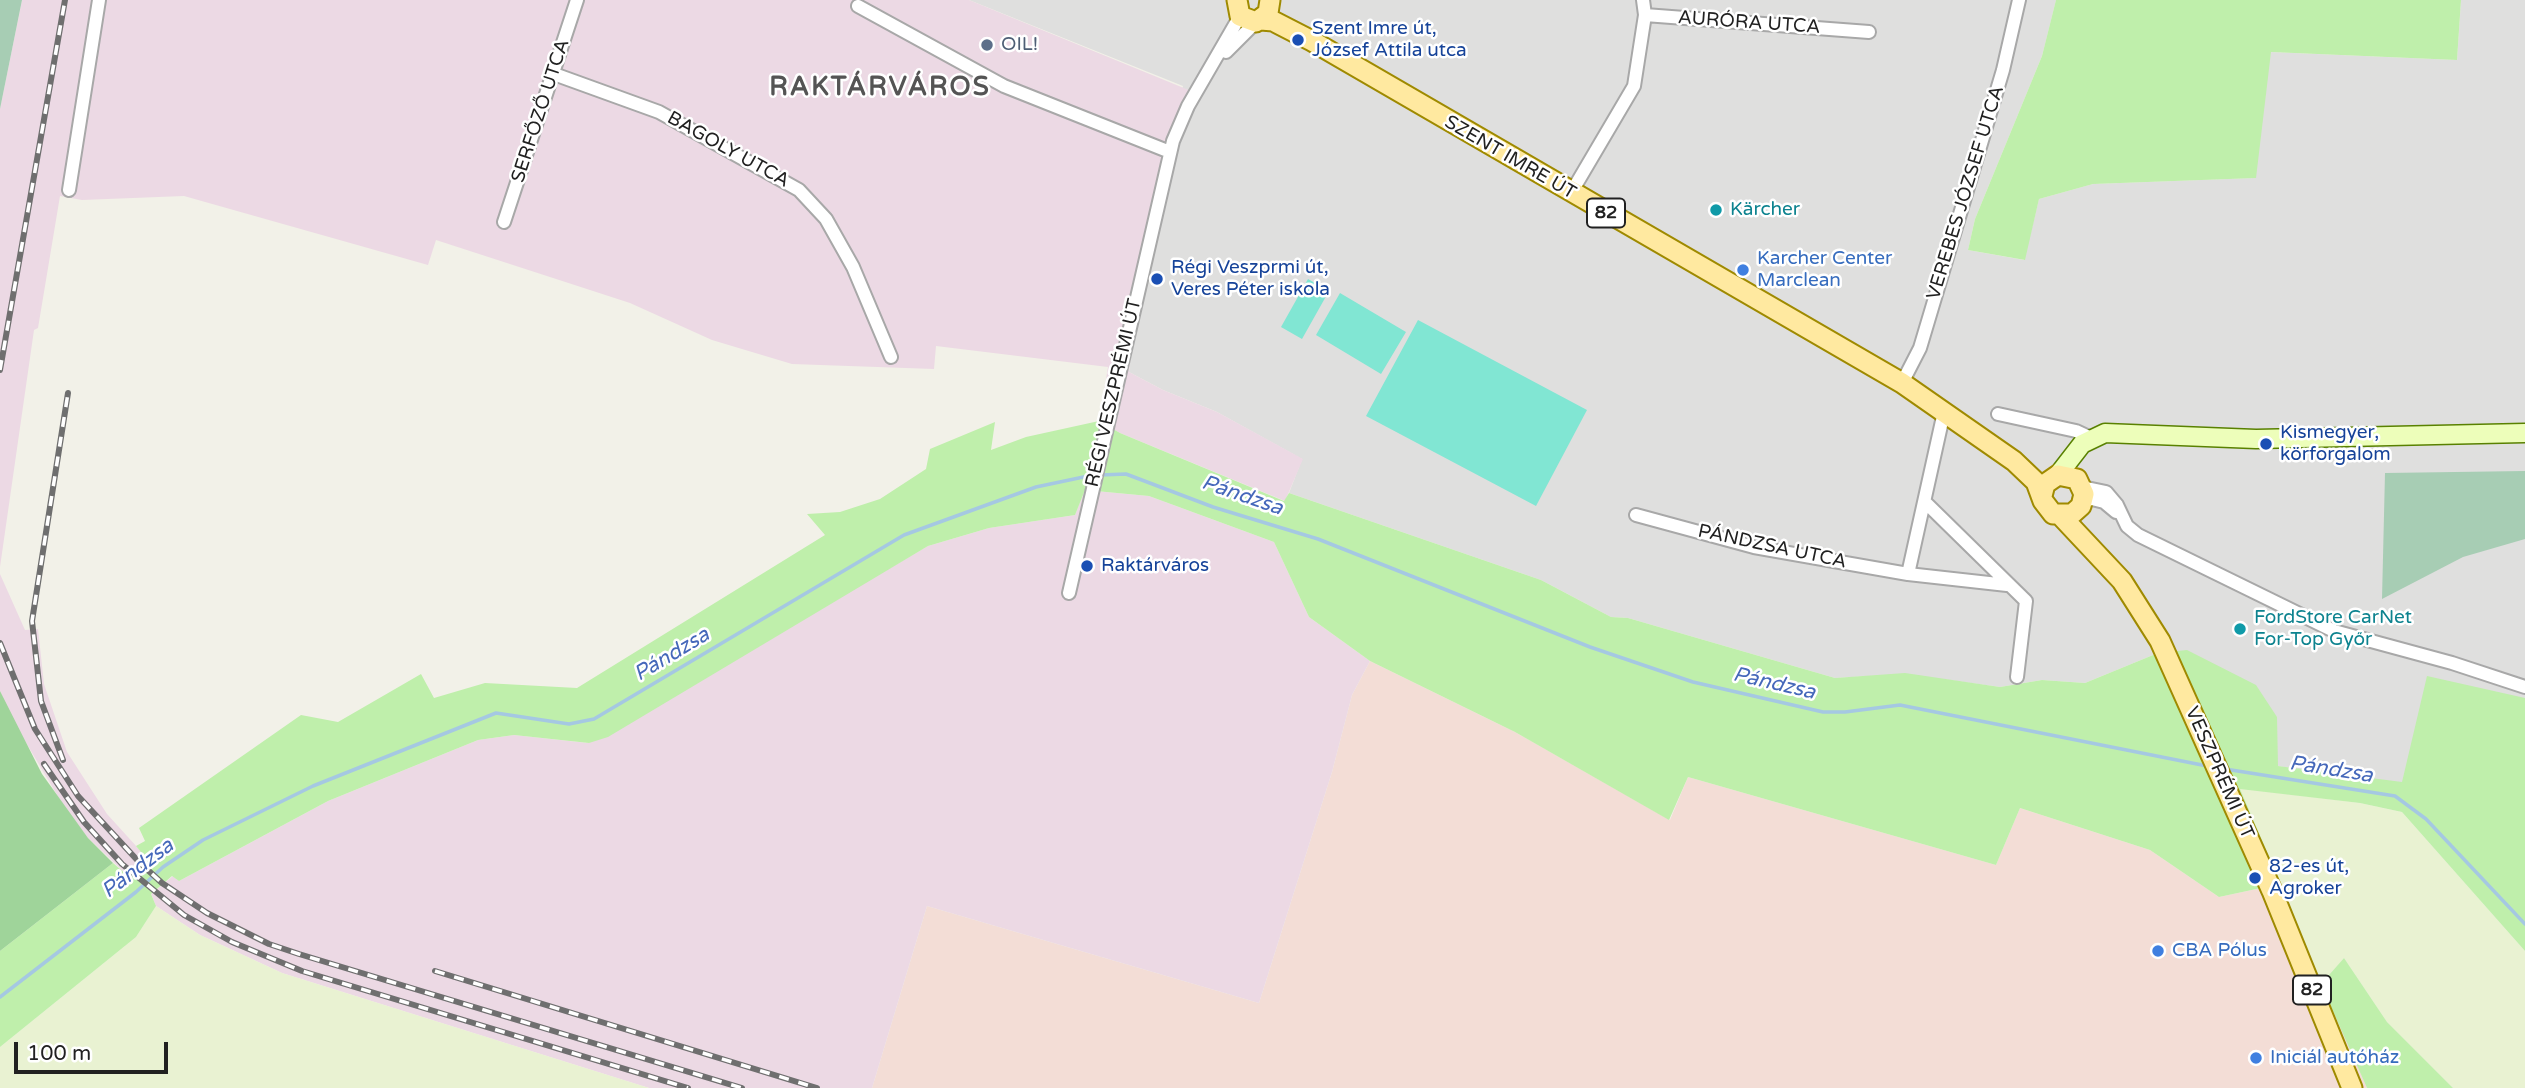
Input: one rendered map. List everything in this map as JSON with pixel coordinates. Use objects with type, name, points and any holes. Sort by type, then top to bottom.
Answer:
[{"type":"main road","name":"SZENT IMRE ÚT","points":[[1250,8],[1312,41],[1902,383],[1996,446],[2072,487]]},
{"type":"main road","points":[[2061,516],[2072,514],[2076,451],[2091,438],[2116,432],[2256,439],[2525,433]]},
{"type":"main road","name":"SZENT IMRE ÚT","points":[[1996,446],[2029,475],[2042,496]]},
{"type":"main road","points":[[2042,496],[2045,484],[2072,487]]},
{"type":"main road","name":"VESZPRÉMI ÚT","points":[[2072,487],[2083,528],[2110,559],[2160,641],[2208,745],[2352,1088]]},
{"type":"main road","name":"82","points":[[2042,496],[2047,509],[2061,516]]},
{"type":"main road","name":"VESZPRÉMI ÚT","points":[[2061,516],[2122,581]]},
{"type":"street","points":[[69,190],[99,0]]},
{"type":"street","name":"SERFŐZŐ UTCA","points":[[504,222],[577,0]]},
{"type":"street","points":[[1571,193],[1634,86],[1645,15],[1643,0]]},
{"type":"street","name":"VEREBES JÓZSEF UTCA","points":[[1902,383],[1920,348],[2003,70],[2019,0]]},
{"type":"street","points":[[858,6],[1004,86],[1170,152]]},
{"type":"street","name":"RÉGI VESZPRÉMI ÚT","points":[[1069,593],[1170,152],[1188,106],[1250,8]]},
{"type":"street","name":"AURÓRA UTCA","points":[[1645,15],[1869,32]]},
{"type":"street","name":"BAGOLY UTCA","points":[[554,74],[659,112],[799,190],[826,219],[846,255],[891,357]]},
{"type":"street","points":[[1908,575],[1944,412]]},
{"type":"street","points":[[1998,414],[2076,431],[2091,438]]},
{"type":"street","points":[[2072,487],[2092,499],[2104,502],[2138,535],[2334,631],[2452,663],[2525,687]]},
{"type":"street","points":[[1925,502],[2026,601],[2017,677]]},
{"type":"street","name":"PÁNDZSA UTCA","points":[[1636,516],[1754,547],[1908,575],[2007,585]]},
{"type":"shaded area","points":[[22,0],[969,0],[1196,93],[1188,106],[1138,288],[1129,372],[1163,390],[1217,412],[1303,459],[1285,501],[1120,433],[1099,421],[1108,367],[936,346],[934,369],[792,364],[712,340],[630,303],[436,240],[428,265],[184,196],[82,200],[60,196],[38,328],[34,330],[0,567],[0,109]]},
{"type":"shaded area","points":[[969,0],[2056,0],[2042,56],[1975,219],[1968,250],[2024,260],[2039,199],[2093,184],[2255,178],[2270,52],[2457,60],[2461,0],[2525,0],[2525,698],[2402,783],[2277,766],[2277,717],[2158,653],[2085,683],[2042,680],[2000,687],[1905,674],[1835,678],[1628,618],[1611,617],[1541,580],[1289,493],[1302,459],[1217,412],[1163,390],[1129,372],[1138,288],[1183,86]]},
{"type":"shaded area","points":[[1308,279],[1329,291],[1302,339],[1281,327]]},
{"type":"shaded area","points":[[1340,293],[1406,332],[1381,374],[1316,335]]},
{"type":"shaded area","points":[[1418,320],[1587,410],[1536,506],[1366,416]]},
{"type":"shaded area","points":[[1085,490],[1149,496],[1274,542],[1309,617],[1370,661],[1352,695],[1332,772],[1259,1003],[927,906],[872,1088],[649,1088],[282,973],[200,935],[156,906],[151,894],[173,876],[179,881],[328,801],[478,740],[514,735],[588,743],[928,546],[989,528],[1075,515]]},
{"type":"shaded area","points":[[0,574],[25,630],[38,629],[44,684],[67,752],[107,814],[147,858],[127,875],[88,838],[66,810],[9,714],[0,691]]},
{"type":"shaded area","points":[[1370,661],[1515,732],[1670,820],[1688,777],[1996,865],[2020,808],[2150,850],[2219,897],[2261,888],[2279,880],[2367,1088],[872,1088],[927,906],[1259,1003],[1332,772],[1352,695]]},
{"type":"green space","points":[[0,0],[22,0],[0,109]]},
{"type":"green space","points":[[2056,0],[2461,0],[2457,60],[2271,52],[2256,178],[2093,184],[2039,199],[2025,260],[1968,250],[1975,219],[2042,56]]},
{"type":"green space","points":[[1099,421],[1120,433],[1284,501],[1289,493],[1541,580],[1611,617],[1628,618],[1835,678],[1905,673],[2000,687],[2042,680],[2085,683],[2158,653],[2187,650],[2256,685],[2277,717],[2278,766],[2402,782],[2427,676],[2525,698],[2525,951],[2402,812],[2360,803],[2240,789],[2279,880],[2261,888],[2219,897],[2150,850],[2020,808],[1996,865],[1688,777],[1669,820],[1515,732],[1370,661],[1309,617],[1274,542],[1149,496],[1085,490],[1075,515],[989,528],[928,546],[608,737],[589,743],[514,735],[478,740],[328,801],[179,881],[172,876],[151,894],[156,906],[136,937],[0,1047],[0,951],[113,863],[127,875],[146,858],[136,846],[145,841],[139,828],[301,715],[338,722],[421,674],[434,698],[485,683],[577,688],[825,535],[807,514],[840,512],[880,499],[926,469],[930,449],[995,422],[991,450],[1026,437]]},
{"type":"green space","points":[[2525,471],[2525,539],[2463,557],[2382,599],[2385,473]]},
{"type":"green space","points":[[0,691],[42,774],[88,838],[113,863],[0,951]]},
{"type":"green space","points":[[2239,788],[2360,803],[2402,812],[2525,951],[2525,1088],[2453,1088],[2387,1022],[2344,958],[2321,984]]},
{"type":"green space","points":[[156,906],[200,935],[282,973],[649,1088],[0,1088],[0,1047],[136,937]]},
{"type":"green space","points":[[2344,958],[2387,1022],[2453,1088],[2367,1088],[2321,984]]},
{"type":"waterway","name":"Pándzsa","points":[[1100,475],[1126,474],[1213,507],[1318,539],[1590,647],[1693,682],[1823,712],[1900,705],[2207,766]]},
{"type":"waterway","name":"Pándzsa","points":[[0,997],[136,892],[163,867],[203,840],[313,786],[496,713],[569,724],[594,719],[904,535],[1036,487],[1093,475]]},
{"type":"waterway","name":"Pándzsa","points":[[2225,769],[2395,796],[2426,819],[2525,924]]},
{"type":"railway","points":[[0,370],[65,0]]},
{"type":"railway","points":[[63,760],[41,701],[32,621],[68,393]]},
{"type":"railway","points":[[0,643],[35,729],[78,796],[162,883],[207,913],[269,944],[299,954],[742,1088]]},
{"type":"railway","points":[[44,764],[84,822],[122,864],[184,915],[232,942],[302,971],[688,1088]]},
{"type":"railway","points":[[435,971],[817,1088]]},
{"type":"place","name":"Szent Imre út, József Attila utca","points":[[1298,40]]},
{"type":"place","name":"OIL!","points":[[987,45]]},
{"type":"place","name":"Kärcher","points":[[1716,210]]},
{"type":"place","name":"Karcher Center Marclean","points":[[1743,270]]},
{"type":"place","name":"Régi Veszprmi út, Veres Péter iskola","points":[[1157,279]]},
{"type":"place","name":"Kismegyer, körforgalom","points":[[2266,444]]},
{"type":"place","name":"Raktárváros","points":[[1087,566]]},
{"type":"place","name":"FordStore CarNet For-Top Győr","points":[[2240,629]]},
{"type":"place","name":"82-es út, Agroker","points":[[2255,878]]},
{"type":"place","name":"CBA Pólus","points":[[2158,951]]},
{"type":"place","name":"Iniciál autóház","points":[[2256,1058]]},
{"type":"district","name":"RAKTÁRVÁROS","points":[[880,88]]}]
